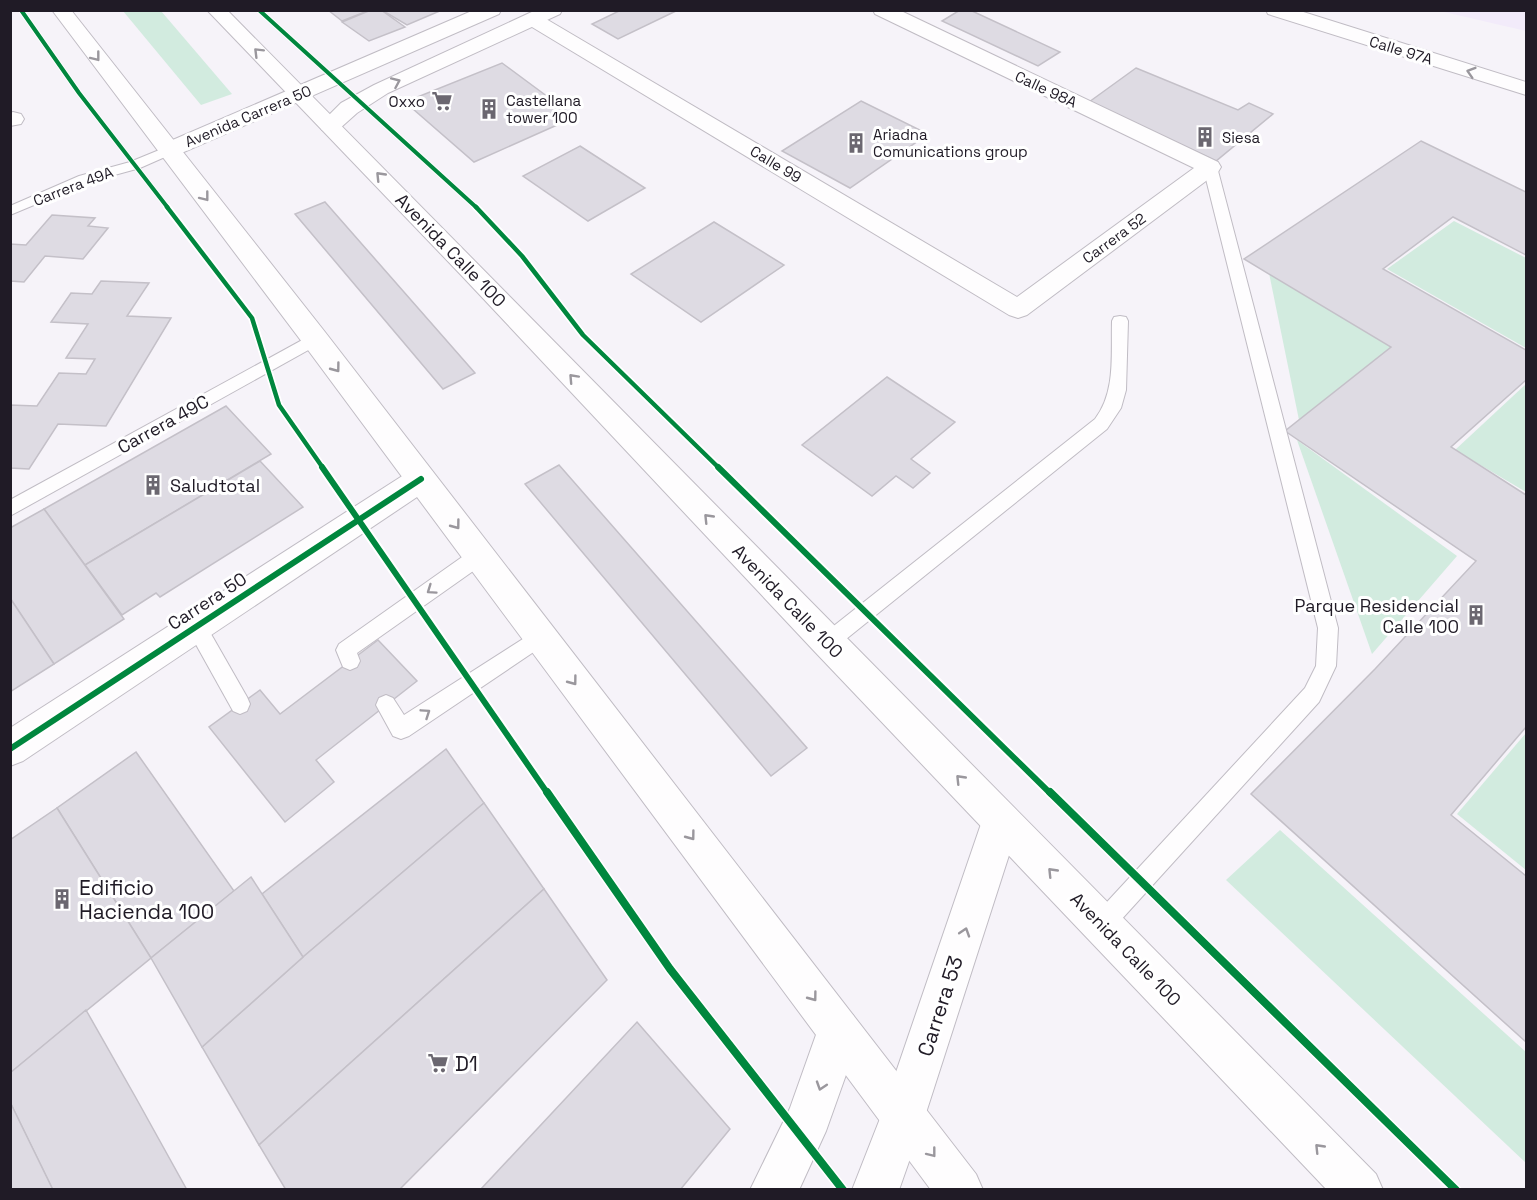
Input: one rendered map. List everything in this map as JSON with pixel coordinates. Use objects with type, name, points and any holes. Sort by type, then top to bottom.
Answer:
[{"type":"main road","points":[[61,10],[315,339],[960,1190]]},
{"type":"main road","name":"Avenida Calle 100","points":[[216,10],[330,125],[1360,1190]]},
{"type":"main road","name":"Avenida Carrera 50","points":[[169,150],[492,10]]},
{"type":"main road","name":"Calle 97A","points":[[1275,10],[1527,89]]},
{"type":"main road","name":"Calle 98A","points":[[894,12],[1210,167]]},
{"type":"main road","points":[[330,125],[349,108],[381,88],[543,15]]},
{"type":"main road","name":"Calle 99","points":[[543,15],[1018,309]]},
{"type":"main road","name":"Carrera 52","points":[[1018,309],[1210,167]]},
{"type":"main road","name":"Carrera 50","points":[[10,749],[420,479]]},
{"type":"main road","name":"Carrera 53","points":[[876,1190],[903,1116],[1001,821]]},
{"type":"main road","points":[[773,1190],[802,1138],[838,1030]]},
{"type":"lane","name":"Carrera 49A","points":[[10,211],[84,179],[135,165],[169,150]]},
{"type":"lane","points":[[1102,924],[1312,695],[1326,666],[1328,628],[1210,167]]},
{"type":"lane","points":[[828,642],[1101,424],[1113,408],[1118,390],[1120,321]]},
{"type":"lane","name":"Carrera 49C","points":[[10,508],[315,339]]},
{"type":"lane","points":[[350,660],[346,650],[479,556]]},
{"type":"lane","points":[[196,626],[240,704]]},
{"type":"lane","points":[[386,705],[401,729],[540,637]]},
{"type":"shaded area","points":[[1440,11],[1526,11],[1526,31]]},
{"type":"green space","points":[[123,11],[161,11],[232,94],[201,105]]},
{"type":"green space","points":[[1454,221],[1526,258],[1526,348],[1387,269]]},
{"type":"green space","points":[[1269,273],[1391,347],[1299,420]]},
{"type":"green space","points":[[1526,384],[1526,492],[1455,450]]},
{"type":"green space","points":[[1297,440],[1457,556],[1372,654]]},
{"type":"green space","points":[[1526,733],[1526,870],[1457,814]]},
{"type":"green space","points":[[1280,830],[1526,1052],[1526,1163],[1226,880]]},
{"type":"building","points":[[328,10],[370,10],[342,21]]},
{"type":"building","points":[[371,10],[381,10],[405,27],[369,41],[342,22]]},
{"type":"building","points":[[389,10],[442,10],[407,25],[385,12]]},
{"type":"building","points":[[621,10],[678,10],[618,39],[592,24]]},
{"type":"building","points":[[960,10],[970,10],[1060,52],[1038,66],[942,21]]},
{"type":"building","name":"Castellana tower 100","points":[[502,63],[575,117],[474,162],[405,102]]},
{"type":"building","name":"Siesa","points":[[1136,68],[1238,110],[1249,103],[1273,114],[1216,161],[1089,102]]},
{"type":"building","name":"Ariadna Comunications group","points":[[861,101],[928,134],[850,188],[782,151]]},
{"type":"building","name":"Parque Residencial Calle 100","points":[[1421,141],[1526,192],[1526,255],[1453,217],[1383,269],[1526,350],[1526,380],[1451,447],[1526,495],[1526,727],[1451,815],[1526,876],[1526,1042],[1251,794],[1375,669],[1476,561],[1285,431],[1391,347],[1244,259]]},
{"type":"building","points":[[580,146],[645,188],[588,221],[523,176]]},
{"type":"building","points":[[325,202],[475,373],[443,389],[295,214]]},
{"type":"building","points":[[52,215],[95,218],[88,226],[108,228],[83,259],[45,256],[24,282],[10,281],[10,244],[26,245]]},
{"type":"building","points":[[714,222],[784,265],[701,322],[631,274]]},
{"type":"building","points":[[101,281],[149,283],[127,316],[171,318],[106,426],[58,424],[29,469],[10,468],[10,405],[37,406],[59,373],[86,374],[95,359],[66,358],[88,324],[51,322],[71,293],[92,294]]},
{"type":"building","points":[[887,377],[955,422],[911,459],[930,473],[913,488],[896,476],[872,496],[802,445]]},
{"type":"building","name":"Saludtotal","points":[[226,406],[271,454],[85,565],[44,509]]},
{"type":"building","points":[[260,461],[303,507],[160,597],[156,593],[122,615],[85,565]]},
{"type":"building","points":[[559,465],[807,748],[771,776],[525,484]]},
{"type":"building","points":[[44,509],[124,619],[54,664],[10,598],[10,528]]},
{"type":"building","points":[[10,598],[54,664],[10,692]]},
{"type":"building","points":[[378,640],[417,681],[316,760],[334,782],[285,822],[209,727],[260,690],[280,714]]},
{"type":"building","points":[[446,749],[484,803],[303,957],[262,894]]},
{"type":"building","points":[[136,752],[234,891],[151,958],[57,808]]},
{"type":"building","points":[[484,803],[544,889],[259,1145],[202,1047],[303,957]]},
{"type":"building","name":"Edificio Hacienda 100","points":[[57,808],[151,958],[10,1073],[10,840]]},
{"type":"building","points":[[251,877],[303,957],[202,1047],[151,958]]},
{"type":"building","name":"D1","points":[[544,889],[607,980],[399,1190],[286,1190],[259,1145]]},
{"type":"building","points":[[86,1010],[187,1190],[53,1190],[10,1102],[10,1073]]},
{"type":"building","points":[[637,1022],[730,1129],[680,1190],[480,1190]]},
{"type":"building","points":[[10,1102],[53,1190],[10,1190]]},
{"type":"cycle path","points":[[21,10],[79,93],[252,318],[279,405],[670,969],[843,1190]]},
{"type":"cycle path","points":[[259,10],[483,214],[513,245],[583,335],[1456,1190]]},
{"type":"cycle path","points":[[10,749],[421,479]]},
{"type":"place","name":"Oxxo","points":[[442,101]]},
{"type":"place","name":"Castellana tower 100","points":[[489,109]]},
{"type":"place","name":"Siesa","points":[[1205,137]]},
{"type":"place","name":"Ariadna Comunications group","points":[[856,143]]},
{"type":"place","name":"Saludtotal","points":[[153,485]]},
{"type":"place","name":"Parque Residencial Calle 100","points":[[1476,615]]},
{"type":"place","name":"Edificio Hacienda 100","points":[[62,899]]},
{"type":"place","name":"D1","points":[[438,1063]]}]
